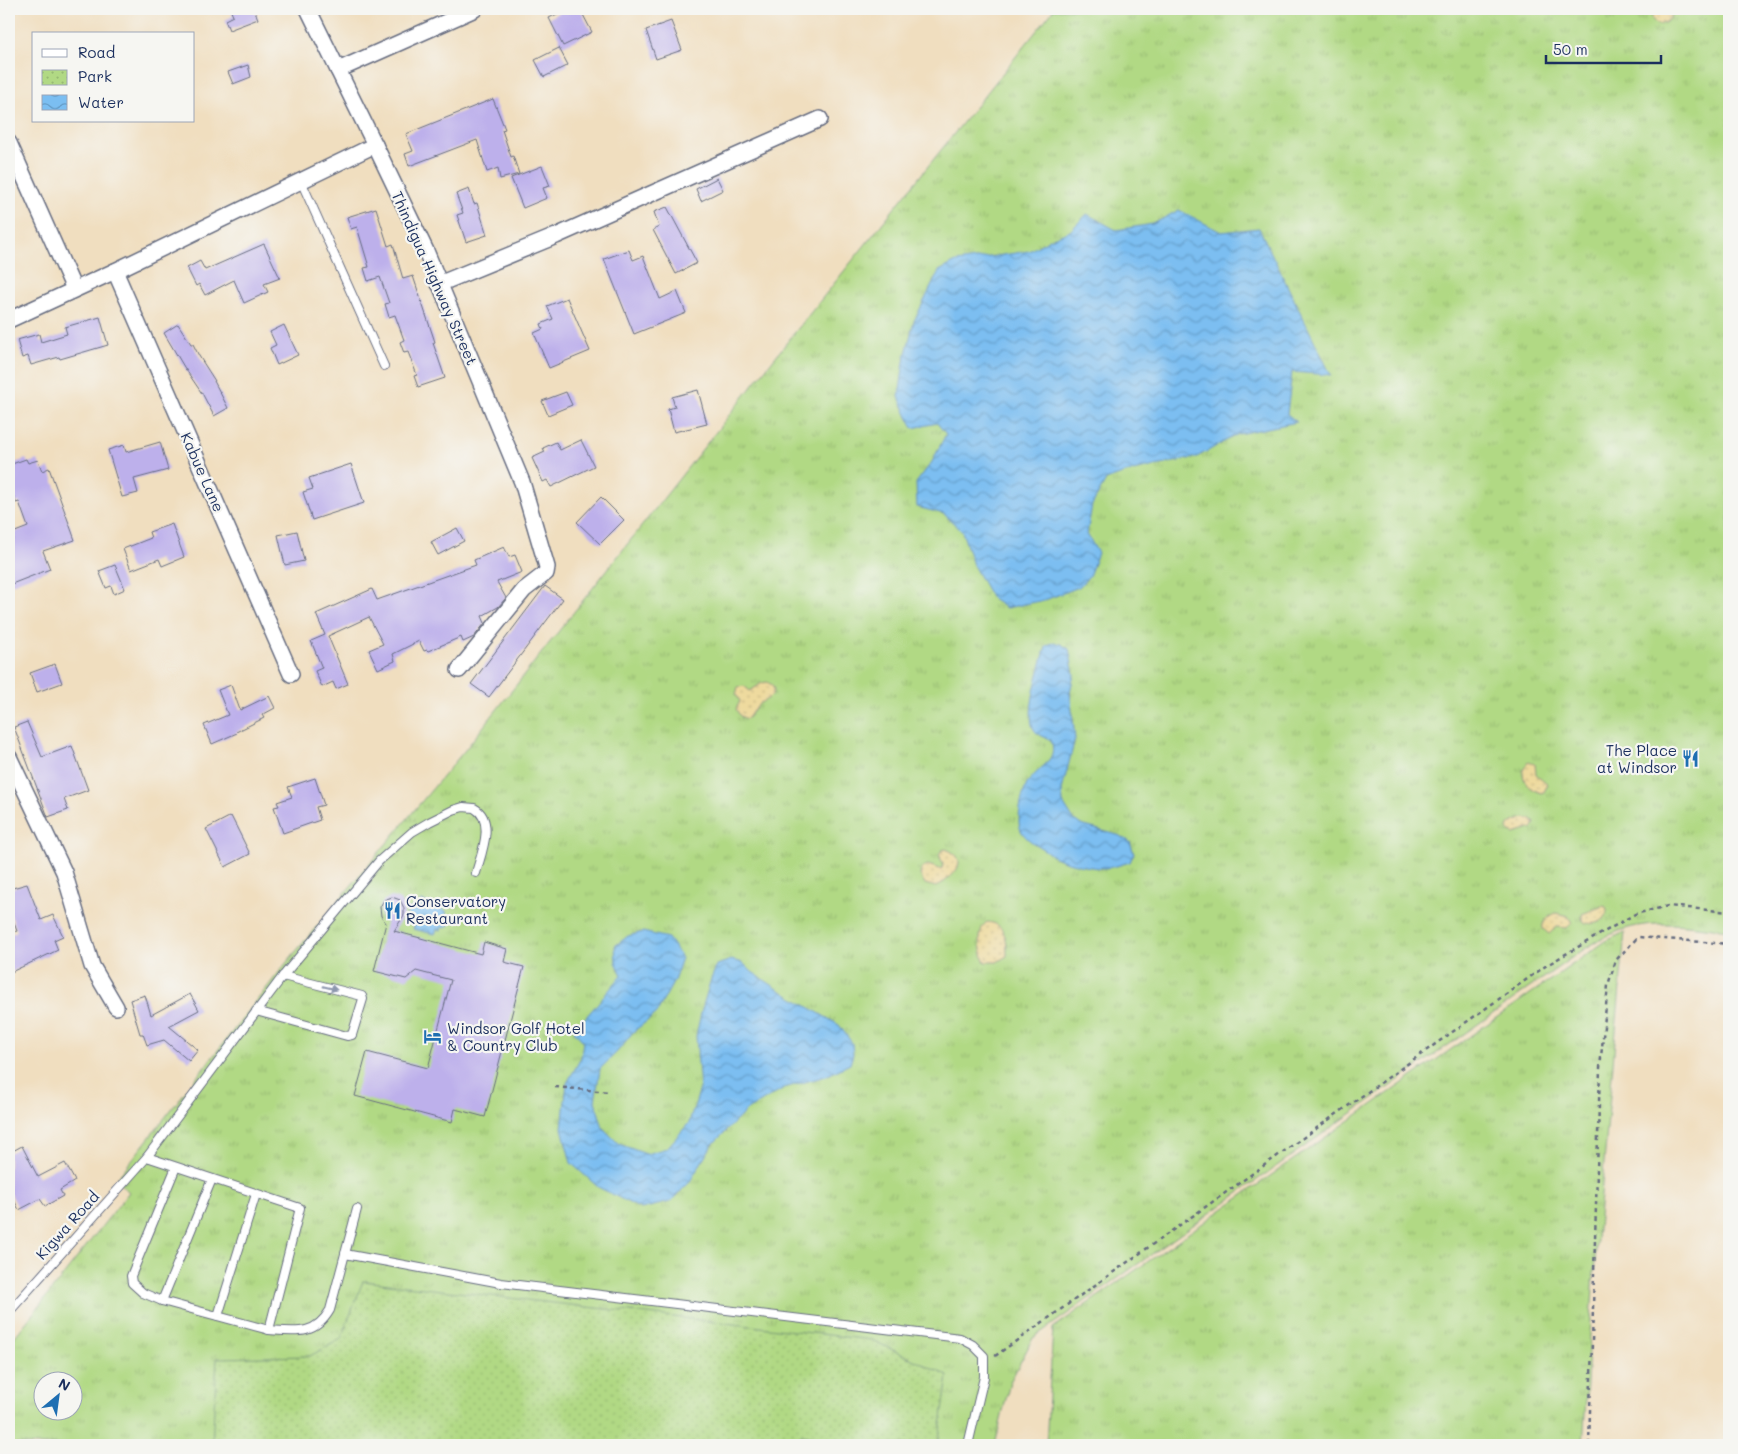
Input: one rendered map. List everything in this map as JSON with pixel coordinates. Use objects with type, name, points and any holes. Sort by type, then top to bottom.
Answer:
[{"type":"street","name":"Thindigua Highway Street","points":[[308,9],[376,145],[439,284],[522,482],[547,567],[546,574],[524,590],[459,670]]},
{"type":"street","points":[[338,70],[475,9]]},
{"type":"street","points":[[439,284],[556,236],[820,119]]},
{"type":"street","points":[[9,143],[74,289]]},
{"type":"street","points":[[9,320],[376,145]]},
{"type":"street","name":"Kabue Lane","points":[[115,271],[291,674]]},
{"type":"street","points":[[9,757],[64,872],[92,966],[116,1007]]},
{"type":"lane","points":[[301,180],[384,366]]},
{"type":"lane","name":"Kigwa Road","points":[[9,1312],[147,1157],[283,976],[379,861],[412,832],[429,822],[453,810],[463,807],[474,808],[480,812],[486,829],[476,873]]},
{"type":"lane","points":[[256,1011],[347,1036],[352,1035],[363,999],[362,996],[283,976]]},
{"type":"lane","points":[[147,1157],[298,1207],[301,1210],[269,1330]]},
{"type":"lane","points":[[176,1167],[131,1276],[132,1282],[143,1293],[162,1301],[269,1330],[306,1331],[317,1326],[325,1319],[330,1310],[357,1208]]},
{"type":"lane","points":[[162,1301],[212,1179]]},
{"type":"lane","points":[[218,1316],[256,1194]]},
{"type":"lane","points":[[345,1254],[501,1283],[960,1338],[974,1344],[984,1356],[984,1377],[968,1445]]},
{"type":"path","points":[[984,1364],[1547,965],[1635,914],[1668,906],[1729,912]]},
{"type":"path","points":[[1589,1445],[1600,1068],[1608,986],[1616,960],[1638,937],[1729,944]]},
{"type":"path","points":[[555,1087],[609,1092]]},
{"type":"green space","points":[[1054,9],[1729,9],[1729,930],[1674,924],[1632,927],[1608,936],[1574,956],[1033,1338],[1010,1382],[995,1445],[9,1445],[9,1344],[129,1192],[116,1180],[287,962],[465,750],[768,366]]},
{"type":"green space","points":[[1625,932],[1594,1272],[1583,1445],[1046,1445],[1053,1328],[1606,941]]},
{"type":"green space","points":[[363,1281],[872,1340],[948,1376],[938,1445],[857,1445],[801,1435],[798,1445],[212,1445],[217,1358],[310,1356],[341,1339]]},
{"type":"sand","points":[[1652,9],[1671,9],[1672,12],[1666,22],[1657,25],[1652,19]]},
{"type":"sand","points":[[767,682],[772,685],[773,694],[759,704],[747,719],[740,716],[736,709],[740,701],[736,695],[738,687],[744,686],[750,691]]},
{"type":"sand","points":[[1528,762],[1535,764],[1536,774],[1548,784],[1544,792],[1541,793],[1533,789],[1525,781],[1523,770]]},
{"type":"sand","points":[[1525,818],[1532,819],[1535,822],[1533,828],[1514,834],[1509,831],[1510,824]]},
{"type":"sand","points":[[946,849],[954,853],[958,858],[957,869],[948,879],[936,887],[925,884],[920,875],[921,870],[928,865],[942,868],[943,865],[939,854],[942,850]]},
{"type":"sand","points":[[1603,906],[1606,907],[1607,912],[1604,919],[1592,924],[1584,922],[1582,914]]},
{"type":"sand","points":[[1556,913],[1568,916],[1572,923],[1567,928],[1557,927],[1549,934],[1543,929],[1544,921]]},
{"type":"sand","points":[[987,922],[998,925],[1006,938],[1007,956],[997,962],[985,962],[982,953],[980,935]]},
{"type":"water","points":[[1179,210],[1221,232],[1259,228],[1331,375],[1292,372],[1287,414],[1297,422],[1238,434],[1197,457],[1128,472],[1106,480],[1092,505],[1087,534],[1098,553],[1089,576],[1079,587],[1045,600],[1006,608],[992,599],[973,565],[962,531],[944,514],[917,507],[916,483],[932,462],[946,434],[937,423],[913,428],[899,397],[904,362],[914,321],[939,271],[956,262],[1029,251],[1050,239],[1070,231],[1087,214],[1116,230],[1153,224]]},
{"type":"water","points":[[1054,642],[1069,649],[1074,675],[1070,692],[1075,739],[1062,790],[1063,803],[1073,819],[1081,825],[1121,836],[1130,842],[1134,853],[1130,862],[1114,867],[1087,866],[1064,861],[1031,841],[1021,831],[1020,807],[1027,784],[1046,764],[1052,754],[1051,740],[1037,733],[1033,727],[1031,717],[1034,691],[1046,646]]},
{"type":"water","points":[[421,901],[443,906],[442,910],[446,911],[446,915],[450,919],[449,925],[445,928],[442,927],[441,930],[437,929],[435,934],[413,929],[415,925],[408,919],[407,915],[409,909],[420,905]]},
{"type":"water","points":[[643,932],[668,938],[682,958],[674,981],[656,1014],[633,1032],[600,1069],[595,1101],[603,1128],[619,1144],[646,1154],[667,1148],[689,1123],[700,1089],[696,1036],[702,1009],[717,965],[731,960],[743,963],[752,972],[778,989],[839,1025],[852,1043],[853,1054],[850,1064],[826,1076],[784,1088],[747,1110],[712,1145],[689,1183],[670,1202],[641,1209],[598,1187],[571,1163],[562,1128],[567,1083],[581,1058],[583,1041],[574,1031],[622,975],[616,962],[615,946],[628,936]]},
{"type":"building","points":[[230,9],[254,9],[258,19],[229,30],[225,20],[233,16]]},
{"type":"building","points":[[567,9],[580,9],[592,32],[563,46],[549,18]]},
{"type":"building","points":[[671,21],[682,50],[656,59],[646,30]]},
{"type":"building","points":[[559,48],[568,65],[544,77],[535,60]]},
{"type":"building","points":[[248,65],[251,77],[233,84],[228,72]]},
{"type":"building","points":[[493,99],[505,129],[502,130],[511,157],[513,156],[519,174],[500,179],[498,168],[487,172],[477,140],[409,166],[405,154],[413,151],[406,134]]},
{"type":"building","points":[[542,166],[550,186],[543,188],[547,198],[523,208],[511,178]]},
{"type":"building","points":[[717,178],[723,190],[701,201],[696,189]]},
{"type":"building","points":[[469,189],[474,204],[477,203],[487,235],[466,242],[457,215],[463,213],[456,194]]},
{"type":"building","points":[[667,207],[697,263],[676,274],[653,230],[659,227],[654,212]]},
{"type":"building","points":[[376,208],[388,246],[393,244],[403,279],[413,276],[445,378],[418,387],[414,376],[417,375],[408,352],[404,353],[400,342],[404,340],[395,315],[389,317],[385,304],[389,303],[380,277],[368,281],[364,268],[369,267],[357,227],[351,229],[347,217]]},
{"type":"building","points":[[264,244],[280,278],[264,284],[268,292],[244,303],[234,280],[205,295],[199,284],[196,286],[187,268],[200,261],[205,270]]},
{"type":"building","points":[[629,250],[633,260],[643,256],[660,299],[677,291],[686,313],[634,334],[604,259]]},
{"type":"building","points":[[567,298],[590,351],[549,368],[534,333],[543,329],[541,324],[553,319],[547,306]]},
{"type":"building","points":[[100,317],[108,345],[31,365],[28,356],[22,358],[17,340],[39,334],[41,342],[67,334],[65,327]]},
{"type":"building","points":[[178,324],[191,344],[193,344],[215,381],[228,408],[214,416],[164,333]]},
{"type":"building","points":[[284,325],[298,355],[277,365],[270,348],[276,345],[270,332]]},
{"type":"building","points":[[698,390],[707,424],[674,432],[668,409],[675,407],[672,397]]},
{"type":"building","points":[[566,392],[572,405],[548,415],[542,401]]},
{"type":"building","points":[[581,440],[594,466],[551,487],[547,480],[543,482],[532,458],[545,452],[543,448],[556,442],[560,450]]},
{"type":"building","points":[[160,442],[168,470],[134,479],[138,493],[122,497],[108,450],[124,445],[126,452]]},
{"type":"building","points":[[26,459],[28,463],[38,460],[42,471],[49,468],[75,540],[43,551],[50,569],[9,585],[9,542],[13,540],[10,534],[28,527],[19,502],[16,503],[9,484],[9,465]]},
{"type":"building","points":[[351,464],[364,503],[312,520],[303,492],[313,489],[309,478]]},
{"type":"building","points":[[601,497],[624,520],[600,544],[577,522]]},
{"type":"building","points":[[172,524],[184,557],[162,566],[159,559],[131,570],[123,549],[151,538],[149,532]]},
{"type":"building","points":[[457,528],[464,541],[438,555],[431,542]]},
{"type":"building","points":[[297,531],[304,561],[285,565],[278,535]]},
{"type":"building","points":[[504,547],[509,557],[515,555],[522,572],[497,582],[506,598],[498,607],[482,616],[485,623],[474,637],[463,642],[461,637],[428,651],[424,651],[419,641],[393,654],[395,661],[378,669],[369,650],[383,644],[369,617],[328,636],[348,684],[336,689],[333,682],[322,687],[315,671],[322,668],[311,641],[325,635],[316,614],[372,589],[377,600],[476,565],[474,560]]},
{"type":"building","points":[[115,565],[125,589],[114,594],[111,586],[106,588],[99,571]]},
{"type":"building","points":[[545,586],[563,599],[489,697],[471,684]]},
{"type":"building","points":[[55,664],[62,683],[37,692],[30,673]]},
{"type":"building","points":[[231,685],[240,710],[269,696],[275,708],[262,715],[264,718],[212,744],[204,725],[228,715],[218,690]]},
{"type":"building","points":[[27,722],[42,757],[72,746],[88,790],[64,799],[68,810],[48,817],[14,727]]},
{"type":"building","points":[[315,778],[324,805],[316,807],[320,820],[283,833],[274,807],[279,806],[277,802],[292,797],[288,787]]},
{"type":"building","points":[[231,816],[250,854],[225,867],[206,829]]},
{"type":"building","points":[[27,884],[41,920],[53,915],[63,936],[54,940],[58,950],[9,973],[9,935],[17,931],[9,910],[9,889]]},
{"type":"building","points":[[392,897],[400,900],[404,908],[404,915],[394,931],[481,954],[484,942],[507,949],[504,962],[524,967],[485,1117],[455,1109],[452,1122],[355,1096],[367,1052],[428,1068],[451,980],[416,971],[406,979],[374,971],[386,923],[381,916],[380,907],[384,900]]},
{"type":"building","points":[[190,994],[199,1010],[169,1026],[198,1050],[189,1061],[164,1040],[147,1045],[143,1034],[140,1034],[130,1000],[145,995],[151,1015]]},
{"type":"building","points":[[22,1146],[38,1177],[65,1163],[75,1181],[60,1190],[63,1196],[45,1206],[40,1199],[19,1210],[9,1190],[9,1153]]},
{"type":"place","name":"The Place at Windsor","points":[[1691,759]]},
{"type":"place","name":"Conservatory Restaurant","points":[[392,910]]},
{"type":"place","name":"Windsor Golf Hotel & Country Club","points":[[433,1037]]}]
